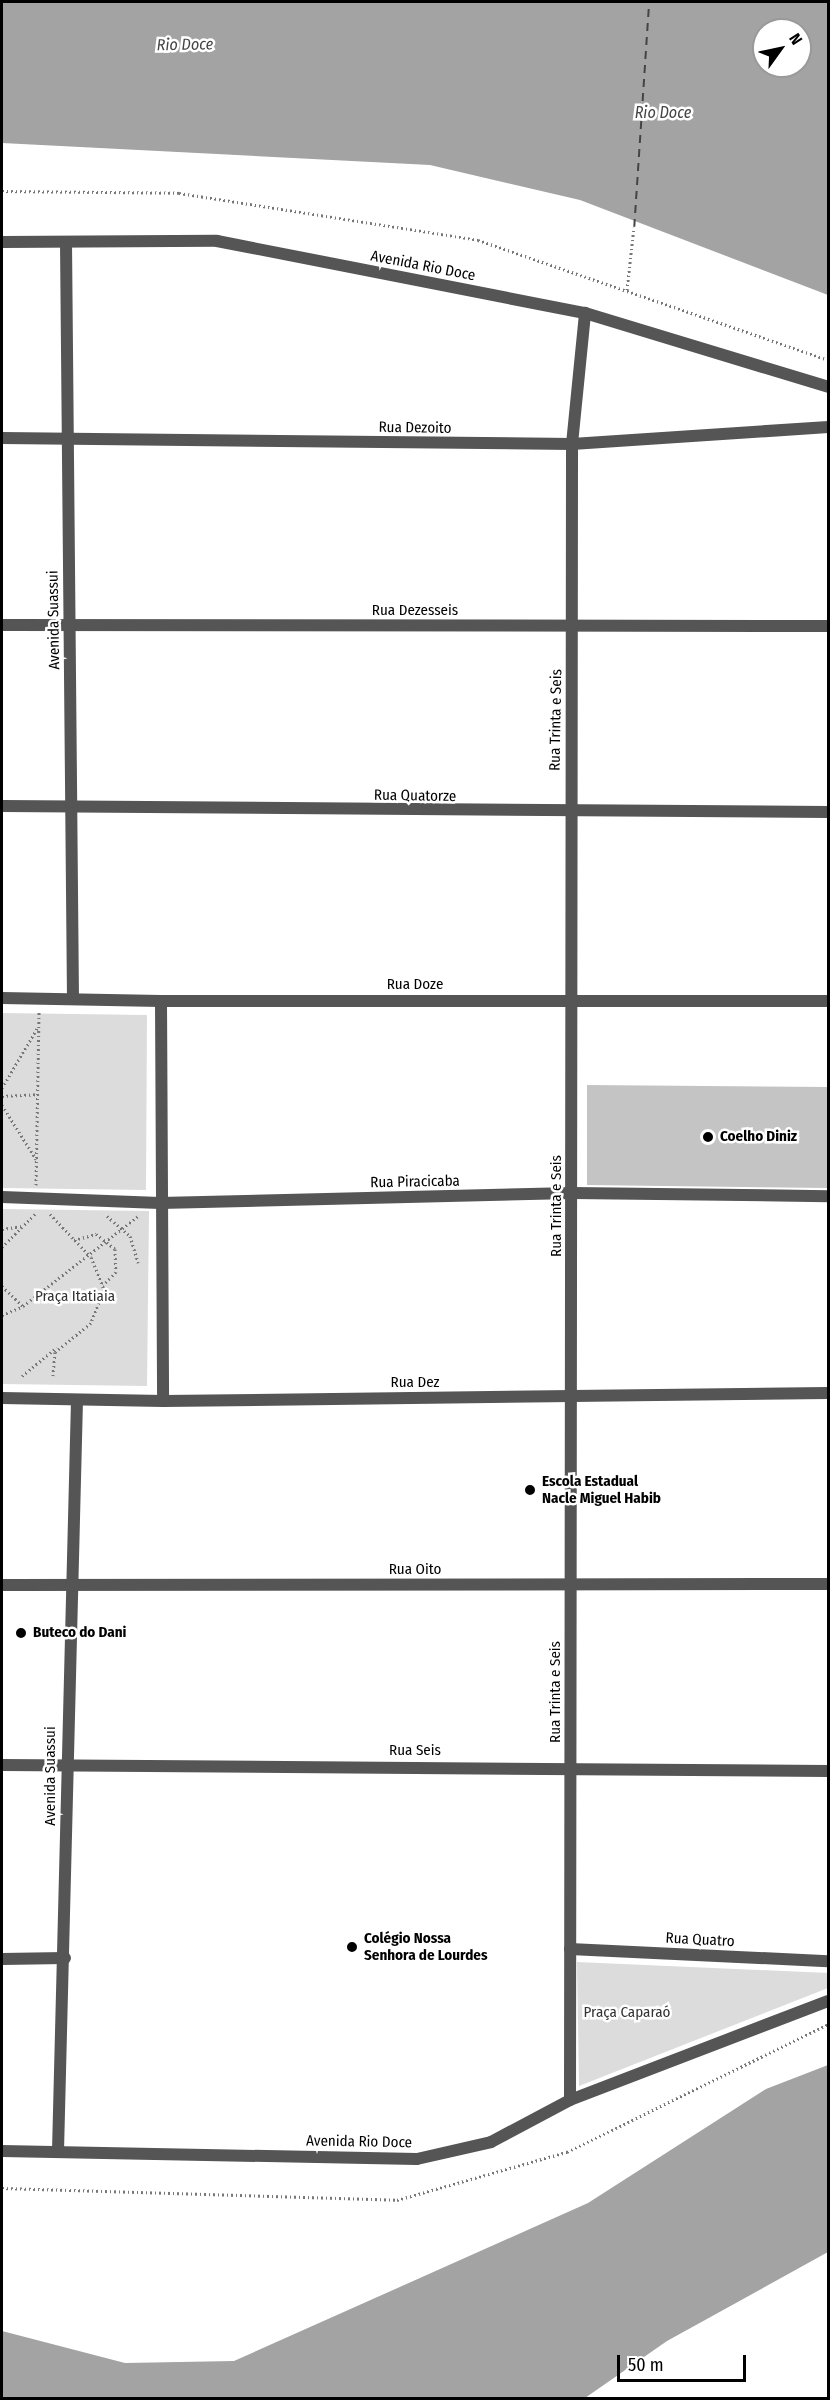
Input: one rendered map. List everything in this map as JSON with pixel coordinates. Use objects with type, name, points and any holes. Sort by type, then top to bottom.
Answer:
[{"type":"street","name":"Avenida Rio Doce","points":[[2,242],[217,241],[585,313],[828,387]]},
{"type":"street","name":"Avenida Suassui","points":[[66,242],[72,998]]},
{"type":"street","name":"Rua Trinta e Seis","points":[[570,2100],[570,1584],[575,1000],[570,813],[573,444],[585,313]]},
{"type":"street","name":"Rua Dezoito","points":[[2,438],[573,444],[828,427]]},
{"type":"street","name":"Rua Dezesseis","points":[[2,625],[828,626]]},
{"type":"street","name":"Rua Quatorze","points":[[2,806],[570,813],[828,812]]},
{"type":"street","name":"Rua Doze","points":[[2,998],[161,1002],[828,1001]]},
{"type":"street","points":[[161,1002],[160,1203],[163,1401]]},
{"type":"street","name":"Rua Piracicaba","points":[[2,1197],[160,1203],[572,1193],[828,1196]]},
{"type":"street","name":"Rua Dez","points":[[2,1398],[163,1401],[828,1393]]},
{"type":"street","name":"Avenida Suassui","points":[[58,2151],[65,1958],[65,1764],[69,1586],[77,1400]]},
{"type":"street","name":"Rua Oito","points":[[2,1586],[828,1584]]},
{"type":"street","name":"Rua Seis","points":[[2,1765],[828,1771]]},
{"type":"street","name":"Rua Quatro","points":[[570,1949],[828,1961]]},
{"type":"street","points":[[2,1959],[65,1958]]},
{"type":"street","name":"Avenida Rio Doce","points":[[2,2151],[417,2159],[490,2142],[570,2100],[828,2001]]},
{"type":"path","points":[[2,190],[179,193],[455,236],[627,290],[828,360]]},
{"type":"path","points":[[627,290],[634,227]]},
{"type":"path","points":[[36,1198],[39,998]]},
{"type":"path","points":[[2,1088],[39,1026]]},
{"type":"path","points":[[2,1096],[37,1094]]},
{"type":"path","points":[[2,1105],[36,1159]]},
{"type":"path","points":[[2,1247],[35,1214]]},
{"type":"path","points":[[22,1376],[60,1343],[91,1323],[102,1302],[102,1285],[91,1257],[50,1214]]},
{"type":"path","points":[[97,1214],[124,1228],[138,1263]]},
{"type":"path","points":[[2,1315],[23,1306],[91,1257],[111,1242],[139,1214]]},
{"type":"path","points":[[2,1229],[22,1226]]},
{"type":"path","points":[[74,1240],[96,1234],[111,1242],[118,1262],[102,1285]]},
{"type":"path","points":[[2,1286],[23,1306]]},
{"type":"path","points":[[53,1376],[60,1343]]},
{"type":"green space","points":[[2,1013],[147,1015],[146,1190],[2,1188]]},
{"type":"green space","name":"Praça Itatiaia","points":[[2,1209],[149,1211],[147,1386],[2,1384]]},
{"type":"green space","name":"Praça Caparaó","points":[[577,1962],[828,1973],[828,1988],[579,2086]]},
{"type":"water","name":"Rio Doce","points":[[2,2],[828,2],[828,295],[580,200],[430,165],[2,143]]},
{"type":"water","points":[[828,2065],[828,2252],[667,2341],[585,2398],[2,2398],[2,2331],[125,2363],[234,2361],[588,2203],[766,2089]]},
{"type":"building","name":"Coelho Diniz","points":[[587,1085],[828,1087],[828,1188],[587,1185]]},
{"type":"ferry route","points":[[634,227],[649,2]]},
{"type":"place","name":"Coelho Diniz","points":[[708,1137]]},
{"type":"place","name":"Escola Estadual Nacle Miguel Habib","points":[[530,1490]]},
{"type":"place","name":"Buteco do Dani","points":[[21,1633]]},
{"type":"place","name":"Colégio Nossa Senhora de Lourdes","points":[[352,1947]]}]
